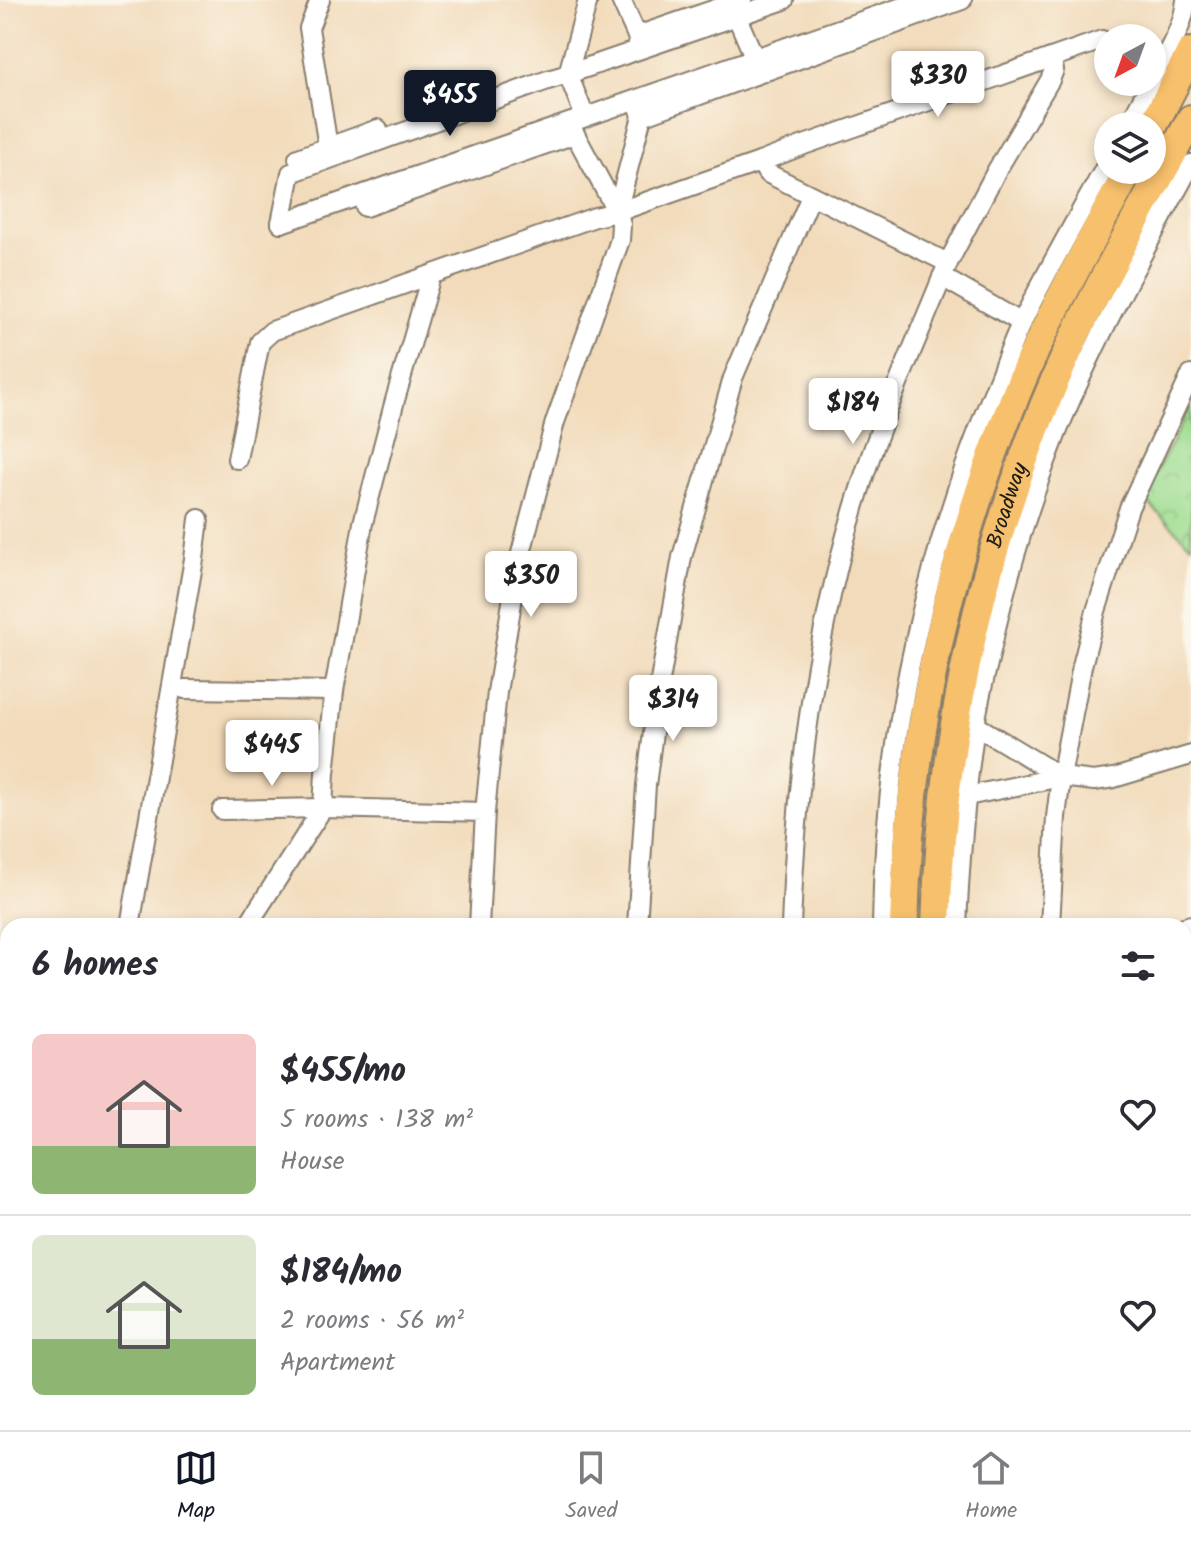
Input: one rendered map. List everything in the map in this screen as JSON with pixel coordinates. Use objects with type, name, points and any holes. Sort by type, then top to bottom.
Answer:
[{"type":"main road","points":[[1152,112],[1191,52]]},
{"type":"main road","name":"Broadway","points":[[936,918],[943,804],[959,692],[993,594],[1018,473],[1086,313],[1189,125]]},
{"type":"main road","name":"Broadway","points":[[905,918],[912,802],[941,580],[1045,330],[1122,184]]},
{"type":"street","points":[[320,0],[309,28],[328,147]]},
{"type":"street","points":[[479,918],[485,812],[497,692],[519,561],[555,422],[620,240],[621,225],[617,212],[576,124],[568,74],[588,0]]},
{"type":"street","points":[[621,0],[638,43]]},
{"type":"street","points":[[784,0],[740,8],[638,43],[568,74],[291,173],[282,229],[576,124],[639,108],[962,0]]},
{"type":"street","points":[[639,108],[755,59],[922,0]]},
{"type":"street","points":[[1166,51],[1185,10],[1186,0]]},
{"type":"street","points":[[740,8],[755,59]]},
{"type":"street","points":[[237,459],[260,342],[272,331],[1094,43]]},
{"type":"street","points":[[791,918],[802,758],[835,575],[858,494],[911,349],[945,270],[997,170],[1050,80],[1054,70],[1051,58]]},
{"type":"street","points":[[298,158],[544,70],[548,80]]},
{"type":"street","points":[[617,212],[639,108]]},
{"type":"street","points":[[760,162],[767,173],[945,270],[1022,323]]},
{"type":"street","points":[[958,918],[967,796],[993,594],[1078,384],[1112,311],[1191,164]]},
{"type":"street","points":[[882,918],[891,771],[911,660],[941,580],[957,486],[1022,323],[1096,184]]},
{"type":"street","points":[[638,918],[646,785],[682,557],[733,378],[811,196]]},
{"type":"street","points":[[252,918],[323,808],[334,691],[363,523],[431,276]]},
{"type":"street","points":[[1050,918],[1061,777],[1082,666],[1129,508],[1191,375]]},
{"type":"street","points":[[131,918],[199,519]]},
{"type":"street","points":[[184,689],[334,691]]},
{"type":"street","points":[[975,725],[1061,777]]},
{"type":"street","points":[[967,796],[1061,777],[1094,781],[1114,778],[1191,755]]},
{"type":"street","points":[[222,810],[323,808],[485,812]]},
{"type":"green space","points":[[1191,405],[1191,545],[1143,498]]}]
